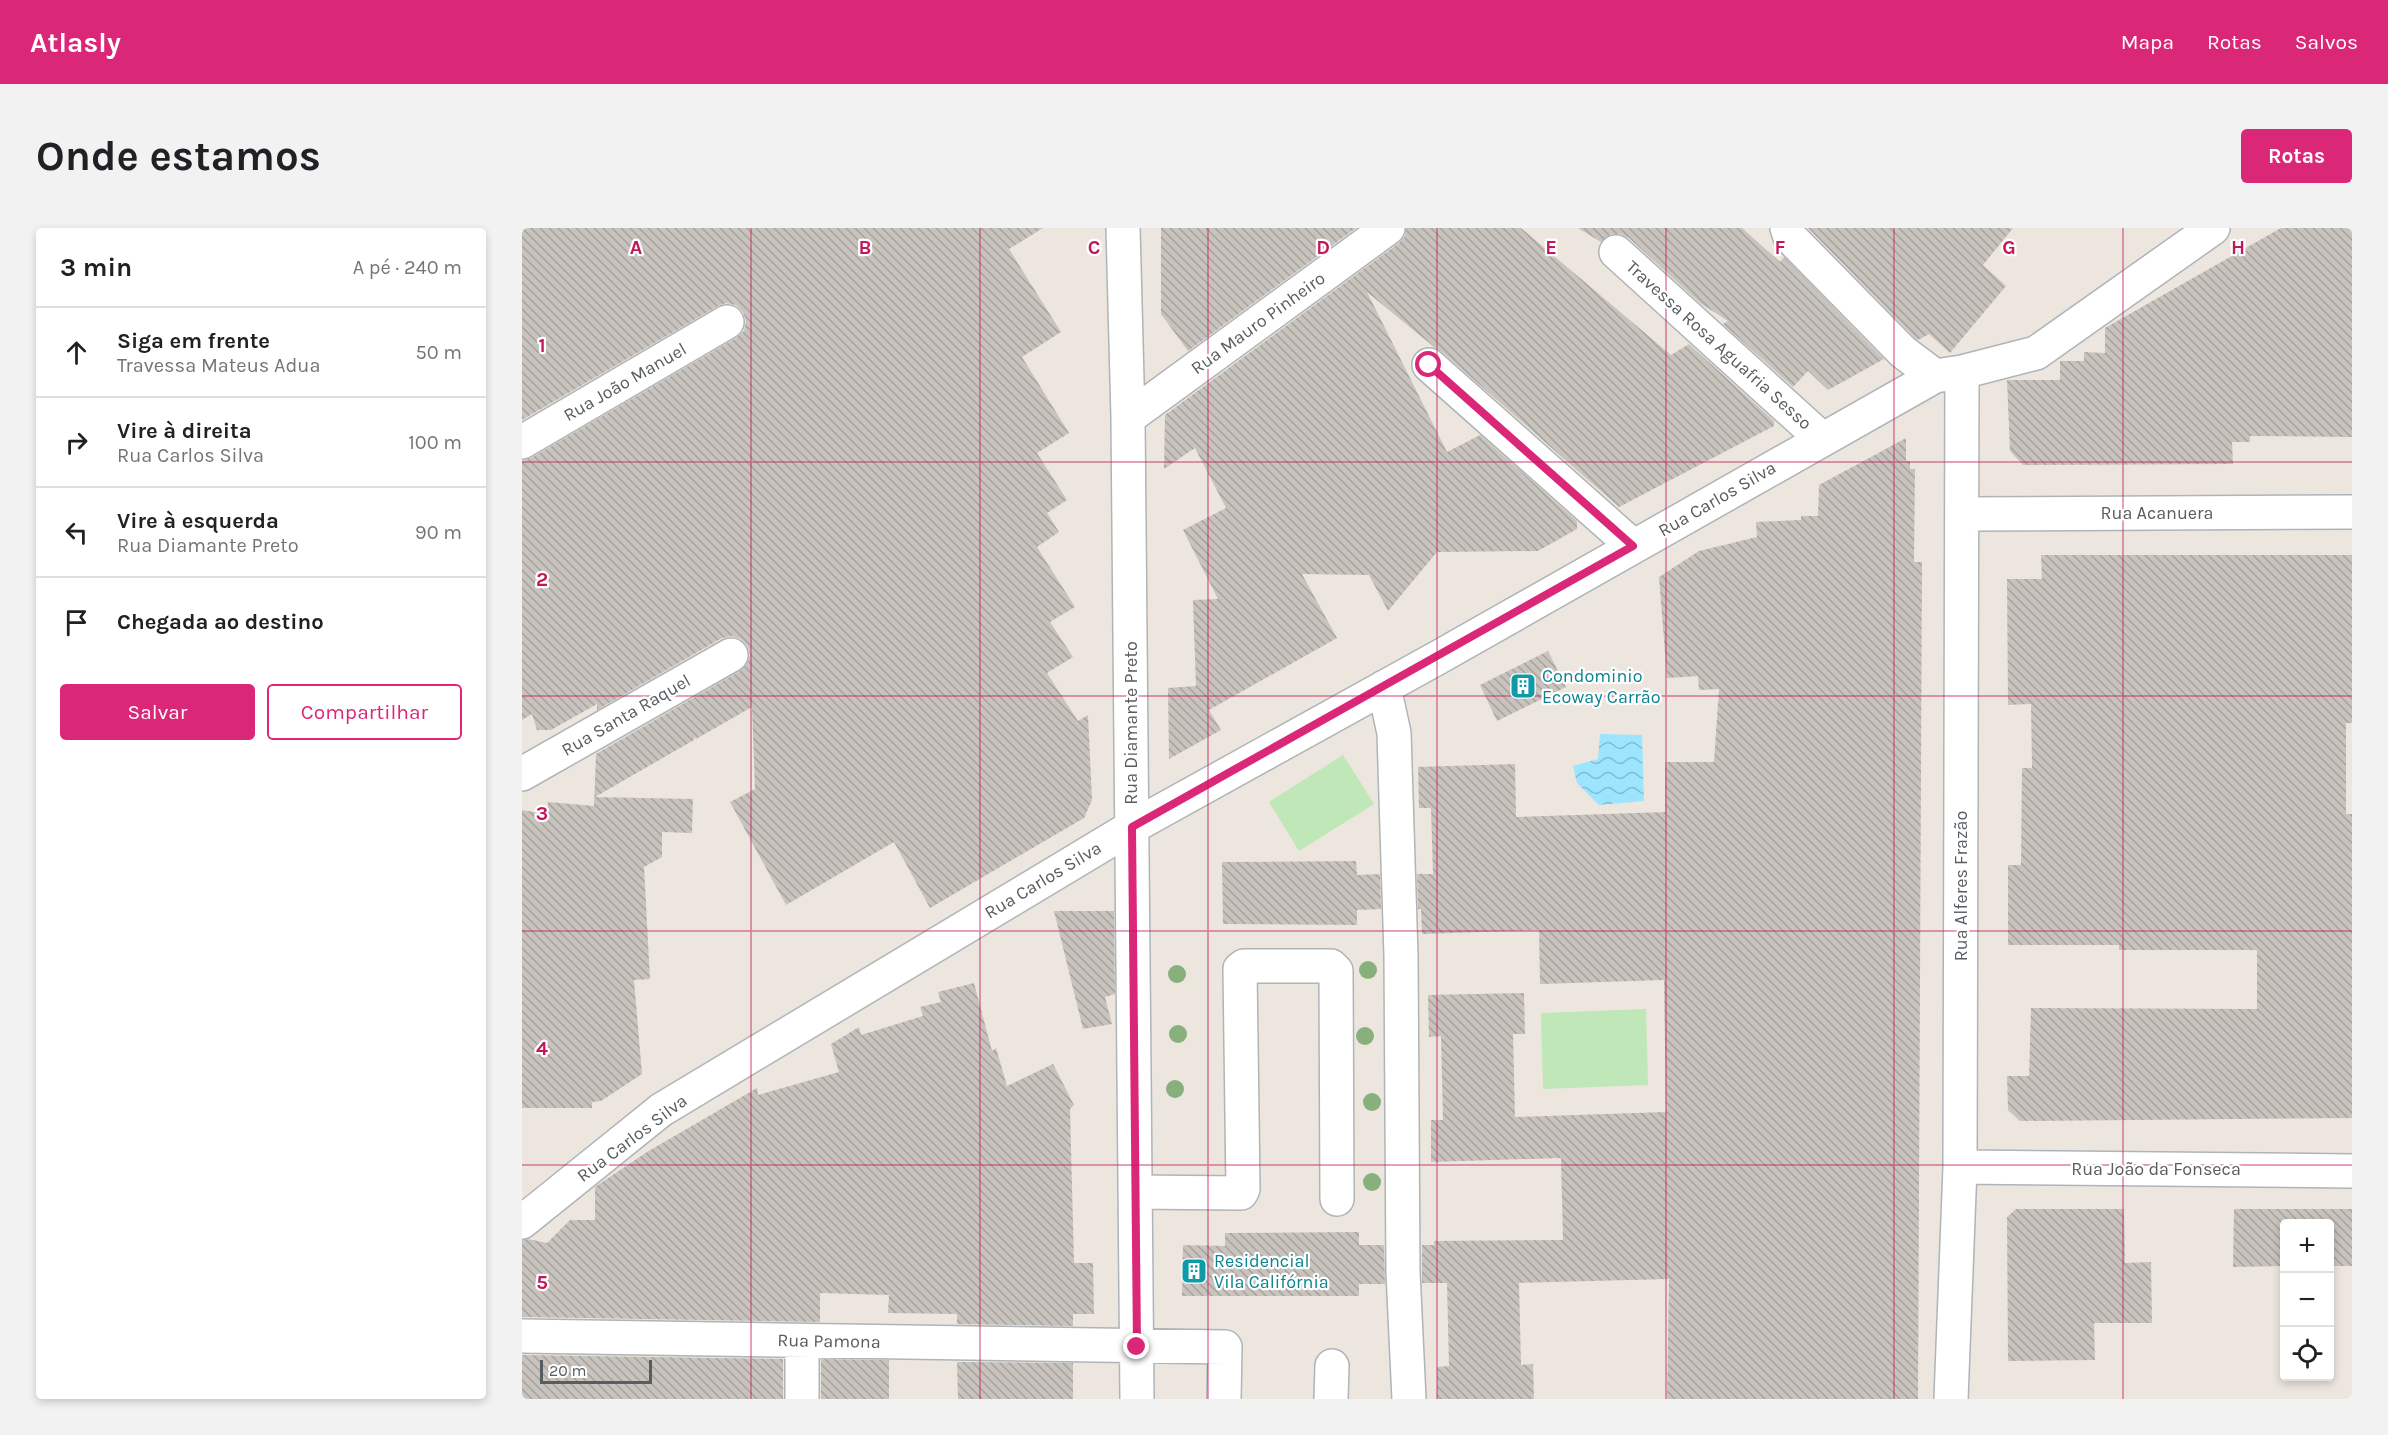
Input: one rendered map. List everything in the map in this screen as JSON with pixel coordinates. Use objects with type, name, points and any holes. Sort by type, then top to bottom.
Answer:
[{"type":"street","name":"Rua Diamante Preto","points":[[1123,228],[1128,418],[1137,1399]]},
{"type":"street","name":"Rua Mauro Pinheiro","points":[[1128,418],[1388,228]]},
{"type":"street","points":[[1787,228],[1790,237],[1903,352],[1949,374]]},
{"type":"street","name":"Rua Carlos Silva","points":[[522,1222],[661,1110],[1132,827],[1822,439],[1949,374],[2036,353],[2213,228]]},
{"type":"street","name":"Travessa Rosa Aguafria Sesso","points":[[1616,252],[1822,439]]},
{"type":"street","name":"Rua João Manuel","points":[[522,442],[727,322]]},
{"type":"street","points":[[1429,365],[1633,546]]},
{"type":"street","name":"Rua Alferes Frazão","points":[[1949,374],[1962,514],[1960,1167],[1951,1399]]},
{"type":"street","name":"Rua Acanuera","points":[[1962,514],[2352,512]]},
{"type":"street","name":"Rua Santa Raquel","points":[[522,774],[731,655]]},
{"type":"street","points":[[1384,687],[1394,745],[1401,956],[1403,1272],[1408,1399]]},
{"type":"street","points":[[1135,1192],[1241,1193],[1243,1189],[1240,969],[1244,966],[1331,966],[1336,971],[1337,1199]]},
{"type":"street","name":"Rua João da Fonseca","points":[[1960,1167],[2352,1171]]},
{"type":"street","name":"Rua Pamona","points":[[522,1336],[1225,1347],[1224,1399]]},
{"type":"street","points":[[801,1341],[802,1399]]},
{"type":"street","points":[[1331,1399],[1332,1366]]},
{"type":"green space","points":[[1343,755],[1374,804],[1299,851],[1269,802]]},
{"type":"green space","points":[[1646,1009],[1648,1085],[1543,1089],[1541,1013]]},
{"type":"water","points":[[1600,734],[1642,735],[1644,801],[1599,805],[1577,783],[1573,766],[1598,759]]},
{"type":"building","points":[[522,228],[1043,228],[1009,249],[1061,332],[1022,357],[1069,433],[1037,453],[1067,500],[1047,513],[1059,532],[1037,547],[1075,607],[1050,622],[1073,657],[1047,673],[1078,721],[1088,715],[1092,800],[1084,818],[930,908],[894,842],[786,905],[730,802],[755,789],[752,707],[696,739],[694,737],[694,740],[595,797],[693,799],[692,833],[662,832],[662,857],[644,867],[650,979],[634,980],[642,1074],[601,1101],[592,1102],[592,1108],[522,1108],[522,810],[547,814],[548,802],[594,806],[596,754],[740,671],[747,664],[750,655],[747,645],[741,639],[732,636],[722,638],[597,710],[597,704],[551,730],[537,730],[532,714],[522,720],[522,461],[531,458],[736,338],[744,331],[746,321],[743,312],[736,305],[726,303],[718,306],[522,420]]},
{"type":"building","points":[[1161,228],[1356,228],[1188,351],[1161,314]]},
{"type":"building","points":[[1406,228],[1521,228],[1671,355],[1689,344],[1774,421],[1774,426],[1619,507],[1441,351],[1367,292],[1447,452],[1480,435],[1577,521],[1577,529],[1538,551],[1437,552],[1388,611],[1369,575],[1302,574],[1337,638],[1209,710],[1221,730],[1169,759],[1168,688],[1196,686],[1193,600],[1218,599],[1183,530],[1226,508],[1195,448],[1164,469],[1165,415],[1399,243],[1405,236]]},
{"type":"building","points":[[1578,228],[1742,228],[1780,262],[1784,257],[1884,359],[1828,390],[1808,371],[1793,387],[1723,324],[1728,321],[1700,303],[1629,238],[1621,234],[1611,234],[1601,242]]},
{"type":"building","points":[[1808,228],[2013,228],[1983,265],[2006,286],[1950,353],[1929,334],[1918,340],[1915,338]]},
{"type":"building","points":[[2281,228],[2352,228],[2352,437],[2250,436],[2250,442],[2232,442],[2233,464],[2023,465],[2010,451],[2007,380],[2060,380],[2060,361],[2084,361],[2084,352],[2105,353],[2105,328]]},
{"type":"building","points":[[1906,438],[1906,461],[1910,461],[1910,469],[1915,469],[1914,562],[1922,562],[1918,1399],[1667,1399],[1669,1279],[1519,1283],[1521,1365],[1533,1364],[1534,1399],[1437,1399],[1437,1367],[1449,1366],[1447,1283],[1422,1283],[1422,1245],[1434,1245],[1434,1241],[1563,1240],[1561,1158],[1431,1162],[1431,1120],[1443,1120],[1441,1036],[1429,1037],[1428,995],[1524,993],[1525,1034],[1513,1034],[1515,1117],[1666,1112],[1664,980],[1540,984],[1539,930],[1422,934],[1421,909],[1418,909],[1417,874],[1433,874],[1431,808],[1419,808],[1418,767],[1515,764],[1516,817],[1665,812],[1665,762],[1714,762],[1719,689],[1699,690],[1698,676],[1667,678],[1659,577],[1699,551],[1757,537],[1756,522],[1801,520],[1801,516],[1818,516],[1819,485]]},
{"type":"building","points":[[2041,555],[2352,555],[2352,723],[2346,723],[2346,814],[2352,814],[2352,1118],[2020,1121],[2008,1110],[2007,1076],[2029,1076],[2031,1008],[2257,1009],[2257,950],[2119,950],[2119,945],[2008,945],[2008,865],[2021,865],[2022,768],[2032,768],[2031,704],[2008,705],[2007,579],[2042,579]]},
{"type":"building","name":"Condominio Ecoway Carrão","points":[[1548,651],[1566,687],[1497,721],[1480,685]]},
{"type":"building","points":[[1356,861],[1357,875],[1380,874],[1381,909],[1357,910],[1357,925],[1223,924],[1222,862]]},
{"type":"building","points":[[1054,911],[1114,911],[1115,994],[1105,997],[1112,1024],[1083,1029]]},
{"type":"building","points":[[974,983],[992,1051],[996,1048],[1007,1086],[1053,1064],[1074,1105],[1070,1109],[1074,1263],[1093,1263],[1094,1314],[1073,1314],[1073,1326],[957,1324],[957,1314],[888,1313],[889,1295],[820,1293],[820,1322],[522,1317],[522,1240],[547,1243],[570,1220],[595,1220],[595,1187],[647,1152],[757,1088],[758,1095],[839,1072],[831,1044],[859,1027],[861,1035],[923,1016],[920,1007],[941,1002],[938,992]]},
{"type":"building","points":[[2016,1209],[2124,1209],[2125,1263],[2151,1262],[2152,1323],[2094,1323],[2095,1360],[2008,1361],[2007,1217]]},
{"type":"building","points":[[2234,1209],[2352,1209],[2352,1266],[2334,1266],[2334,1219],[2280,1219],[2280,1266],[2233,1267]]},
{"type":"building","points":[[1359,1232],[1359,1245],[1384,1245],[1385,1284],[1359,1284],[1359,1296],[1182,1296],[1183,1245],[1225,1246],[1225,1233]]},
{"type":"building","points":[[522,1355],[783,1359],[783,1399],[522,1399]]},
{"type":"building","points":[[821,1359],[889,1360],[889,1399],[821,1399]]},
{"type":"building","points":[[957,1362],[1073,1363],[1073,1399],[958,1399]]},
{"type":"place","name":"Condominio Ecoway Carrão","points":[[1523,686]]},
{"type":"place","name":"Residencial Vila Califórnia","points":[[1194,1271]]},
{"type":"route","points":[[1137,1347],[1132,827],[1439,657],[1633,546],[1429,365]]}]
